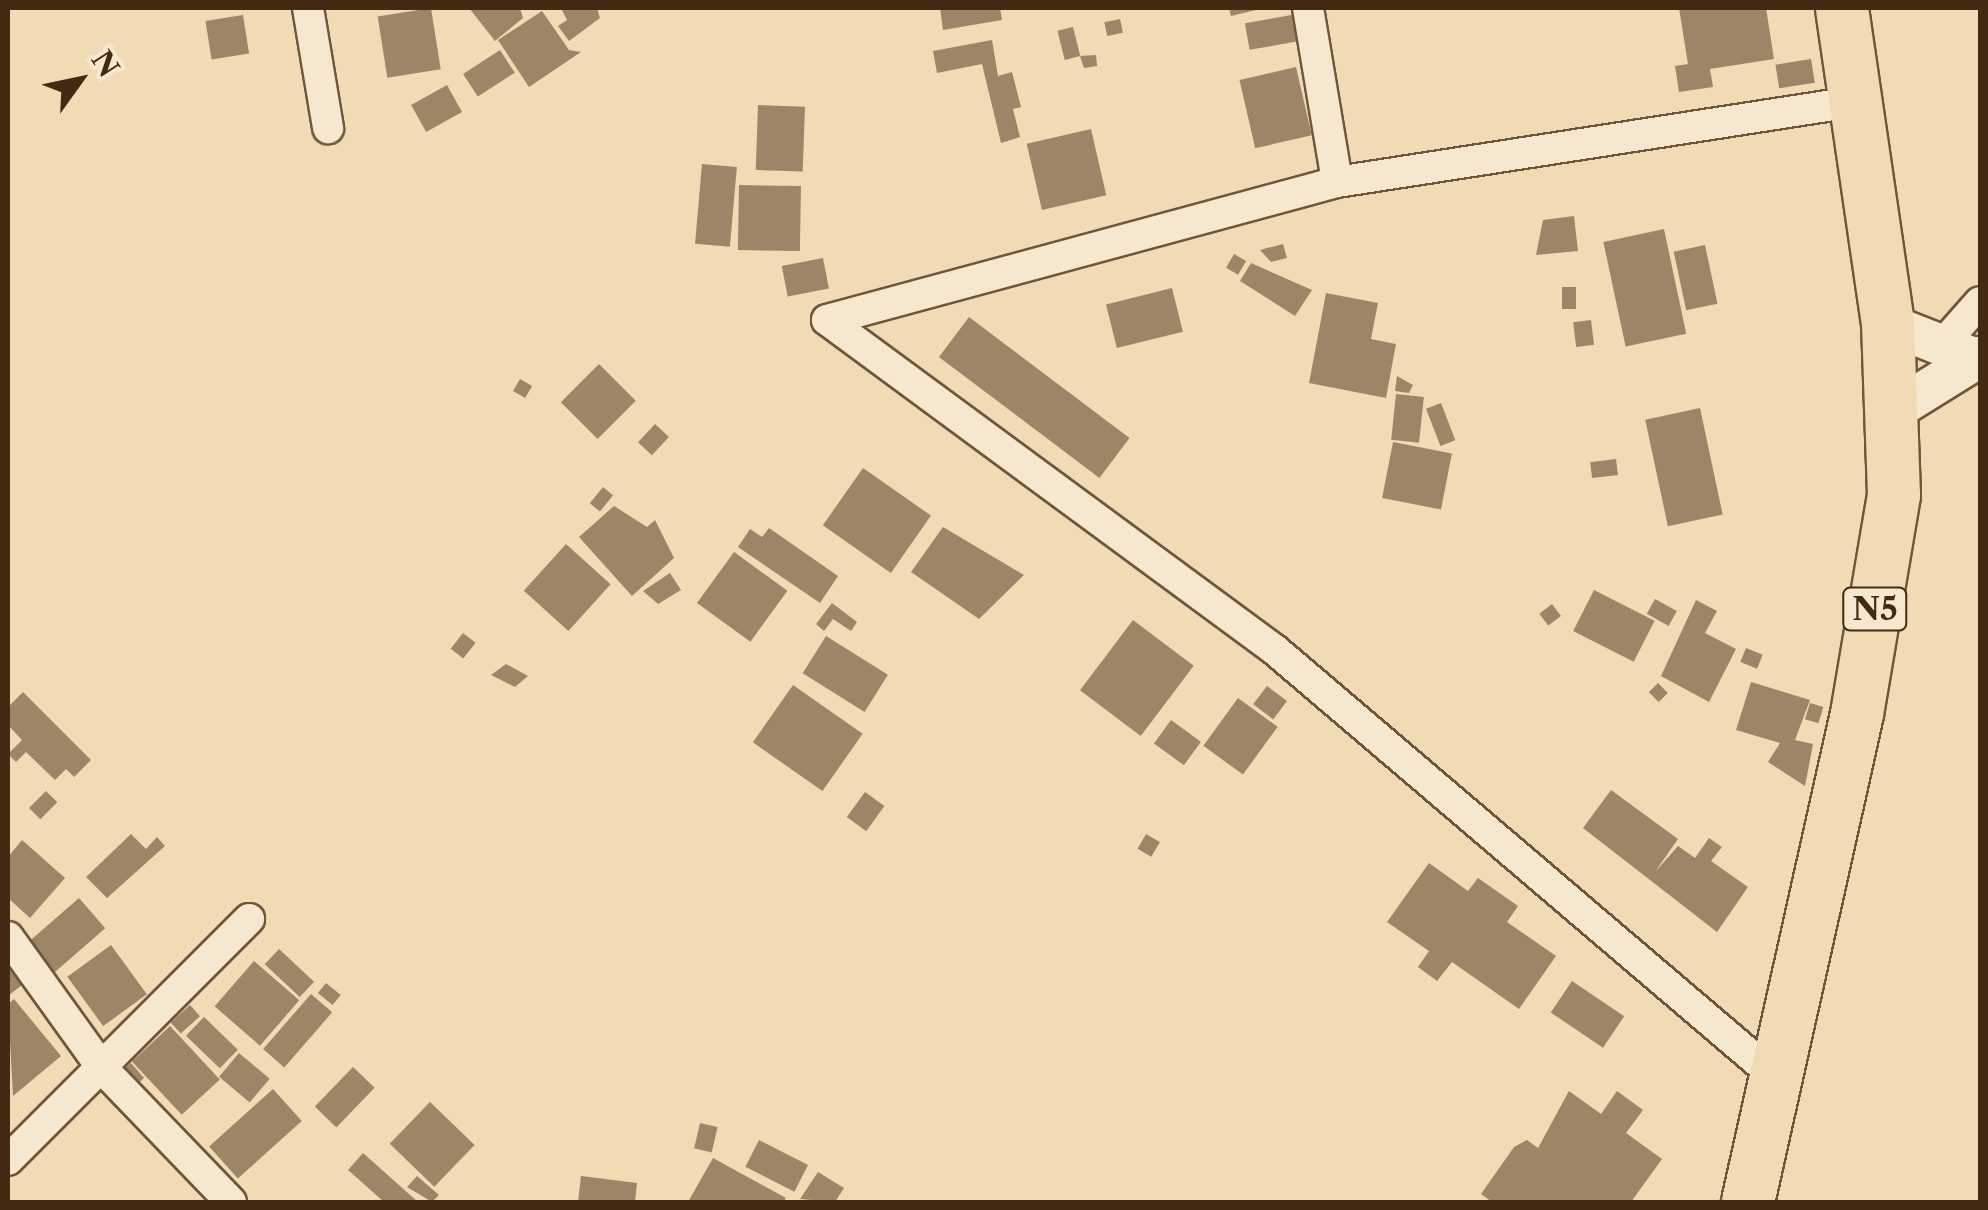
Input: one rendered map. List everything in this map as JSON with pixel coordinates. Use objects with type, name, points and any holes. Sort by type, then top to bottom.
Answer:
[{"type":"highway","name":"N5","points":[[1748,1202],[1857,714],[1894,495],[1896,409],[1888,324],[1859,101],[1842,8]]},
{"type":"street","points":[[308,8],[328,128]]},
{"type":"street","points":[[1308,8],[1338,182]]},
{"type":"street","points":[[1777,1078],[1274,650],[827,320],[1338,182],[1859,101]]},
{"type":"street","points":[[1896,409],[1965,354],[1980,302]]},
{"type":"street","points":[[1888,324],[1965,354]]},
{"type":"street","points":[[8,1160],[249,919]]},
{"type":"street","points":[[8,937],[102,1068],[230,1202]]},
{"type":"building","points":[[431,8],[441,69],[387,78],[378,16]]},
{"type":"building","points":[[469,8],[520,8],[523,18],[495,41]]},
{"type":"building","points":[[561,8],[597,8],[600,18],[569,41],[558,26],[567,20]]},
{"type":"building","points":[[940,8],[1000,8],[1002,20],[943,30]]},
{"type":"building","points":[[1229,8],[1260,8],[1260,9],[1231,16]]},
{"type":"building","points":[[1679,8],[1766,8],[1774,59],[1710,69],[1713,87],[1679,92],[1675,66],[1688,64]]},
{"type":"building","points":[[542,11],[569,50],[581,52],[529,87],[498,40]]},
{"type":"building","points":[[1303,13],[1308,40],[1250,50],[1245,23]]},
{"type":"building","points":[[243,15],[249,54],[212,59],[205,21]]},
{"type":"building","points":[[1120,19],[1123,33],[1107,36],[1104,22]]},
{"type":"building","points":[[1073,27],[1080,56],[1065,60],[1057,31]]},
{"type":"building","points":[[992,40],[998,76],[1012,72],[1021,107],[1013,109],[1020,137],[1001,143],[982,64],[937,73],[933,51]]},
{"type":"building","points":[[500,50],[515,73],[478,97],[463,74]]},
{"type":"building","points":[[1096,55],[1097,66],[1084,68],[1080,56]]},
{"type":"building","points":[[1811,59],[1815,83],[1779,88],[1775,65]]},
{"type":"building","points":[[1296,67],[1312,135],[1255,148],[1239,80]]},
{"type":"building","points":[[447,85],[462,112],[426,132],[411,105]]},
{"type":"building","points":[[758,105],[805,107],[803,172],[756,170]]},
{"type":"building","points":[[1091,129],[1106,195],[1042,210],[1027,144]]},
{"type":"building","points":[[702,164],[737,167],[730,247],[695,244]]},
{"type":"building","points":[[739,185],[801,186],[800,251],[738,250]]},
{"type":"building","points":[[1574,216],[1578,251],[1536,255],[1543,220]]},
{"type":"building","points":[[1664,229],[1686,334],[1626,347],[1603,242]]},
{"type":"building","points":[[1283,244],[1287,258],[1271,262],[1260,250]]},
{"type":"building","points":[[1705,245],[1717,304],[1686,310],[1674,252]]},
{"type":"building","points":[[1234,254],[1246,261],[1238,275],[1226,268]]},
{"type":"building","points":[[823,258],[829,288],[788,296],[782,266]]},
{"type":"building","points":[[1251,263],[1312,290],[1295,316],[1240,281]]},
{"type":"building","points":[[1562,287],[1576,287],[1576,309],[1562,309]]},
{"type":"building","points":[[1172,288],[1183,332],[1117,348],[1106,304]]},
{"type":"building","points":[[1326,293],[1378,303],[1371,339],[1396,344],[1386,398],[1309,383]]},
{"type":"building","points":[[969,317],[1130,438],[1099,478],[939,357]]},
{"type":"building","points":[[1591,320],[1594,345],[1576,347],[1573,322]]},
{"type":"building","points":[[599,364],[636,401],[598,439],[561,402]]},
{"type":"building","points":[[1397,376],[1413,385],[1409,393],[1395,391]]},
{"type":"building","points":[[520,379],[532,386],[525,398],[513,391]]},
{"type":"building","points":[[1396,394],[1424,397],[1419,443],[1391,440]]},
{"type":"building","points":[[1441,403],[1455,440],[1440,446],[1426,409]]},
{"type":"building","points":[[1700,408],[1723,515],[1668,526],[1645,420]]},
{"type":"building","points":[[655,424],[669,437],[652,455],[638,442]]},
{"type":"building","points":[[1393,442],[1452,453],[1441,509],[1382,498]]},
{"type":"building","points":[[1616,459],[1618,475],[1592,478],[1590,462]]},
{"type":"building","points":[[863,468],[931,516],[891,573],[823,525]]},
{"type":"building","points":[[603,487],[613,495],[600,512],[590,503]]},
{"type":"building","points":[[614,506],[647,527],[655,520],[674,558],[632,596],[579,537]]},
{"type":"building","points":[[943,527],[1024,575],[979,619],[911,572]]},
{"type":"building","points":[[769,528],[838,576],[820,603],[738,547],[750,529],[762,537]]},
{"type":"building","points":[[566,544],[611,584],[568,631],[524,591]]},
{"type":"building","points":[[734,552],[787,591],[750,642],[697,603]]},
{"type":"building","points":[[670,573],[681,590],[658,604],[643,591]]},
{"type":"building","points":[[1594,590],[1655,621],[1634,662],[1573,631]]},
{"type":"building","points":[[1655,599],[1677,611],[1669,626],[1647,614]]},
{"type":"building","points":[[1696,600],[1717,611],[1705,633],[1736,649],[1709,702],[1661,676]]},
{"type":"building","points":[[832,603],[857,622],[851,631],[833,619],[824,631],[816,624]]},
{"type":"building","points":[[1552,604],[1561,616],[1548,626],[1539,614]]},
{"type":"building","points":[[1133,620],[1194,666],[1141,736],[1080,690]]},
{"type":"building","points":[[463,633],[476,643],[463,659],[451,649]]},
{"type":"building","points":[[826,636],[888,675],[865,712],[803,673]]},
{"type":"building","points":[[1746,648],[1763,655],[1757,669],[1740,662]]},
{"type":"building","points":[[506,664],[528,676],[515,687],[491,675]]},
{"type":"building","points":[[1751,682],[1810,700],[1795,740],[1813,744],[1805,786],[1768,762],[1780,743],[1736,730]]},
{"type":"building","points":[[1658,683],[1668,693],[1659,702],[1649,692]]},
{"type":"building","points":[[793,685],[863,734],[822,791],[753,742]]},
{"type":"building","points":[[1267,686],[1287,701],[1273,719],[1253,704]]},
{"type":"building","points":[[23,692],[91,760],[74,777],[66,769],[55,780],[26,752],[16,762],[8,754],[22,740],[8,725],[8,707]]},
{"type":"building","points":[[1238,698],[1278,727],[1243,775],[1203,746]]},
{"type":"building","points":[[1810,703],[1823,707],[1818,723],[1805,719]]},
{"type":"building","points":[[1171,720],[1201,742],[1184,765],[1154,743]]},
{"type":"building","points":[[1611,790],[1678,839],[1655,872],[1678,846],[1695,858],[1709,838],[1722,847],[1711,861],[1748,887],[1717,932],[1583,828]]},
{"type":"building","points":[[46,791],[57,802],[40,819],[29,808]]},
{"type":"building","points":[[865,792],[884,806],[866,831],[847,817]]},
{"type":"building","points":[[131,834],[146,849],[157,837],[165,846],[107,898],[86,877]]},
{"type":"building","points":[[1146,834],[1160,842],[1151,857],[1138,849]]},
{"type":"building","points":[[22,840],[65,878],[30,918],[8,898],[8,857]]},
{"type":"building","points":[[1429,863],[1468,891],[1478,878],[1518,906],[1507,922],[1556,956],[1519,1009],[1452,962],[1437,981],[1418,967],[1429,951],[1387,922]]},
{"type":"building","points":[[79,898],[105,928],[55,972],[28,942]]},
{"type":"building","points":[[111,945],[147,994],[103,1026],[67,977]]},
{"type":"building","points":[[279,949],[314,982],[300,997],[265,964]]},
{"type":"building","points":[[254,961],[299,1000],[260,1046],[215,1006]]},
{"type":"building","points":[[8,965],[22,985],[9,995],[8,993]]},
{"type":"building","points":[[1572,981],[1624,1016],[1603,1048],[1551,1013]]},
{"type":"building","points":[[326,983],[341,995],[333,1005],[318,993]]},
{"type":"building","points":[[311,994],[332,1012],[284,1067],[263,1049]]},
{"type":"building","points":[[14,999],[61,1056],[13,1096],[8,1004]]},
{"type":"building","points":[[190,1005],[200,1016],[181,1034],[171,1022]]},
{"type":"building","points":[[204,1017],[238,1050],[220,1068],[186,1036]]},
{"type":"building","points":[[170,1026],[220,1079],[182,1115],[132,1061]]},
{"type":"building","points":[[239,1053],[270,1079],[250,1102],[219,1077]]},
{"type":"building","points":[[131,1063],[144,1078],[133,1088],[120,1073]]},
{"type":"building","points":[[353,1067],[375,1088],[336,1127],[315,1107]]},
{"type":"building","points":[[273,1089],[302,1121],[238,1179],[209,1147]]},
{"type":"building","points":[[1569,1091],[1601,1114],[1617,1091],[1643,1110],[1626,1133],[1662,1159],[1631,1202],[1492,1202],[1481,1194],[1514,1147],[1527,1140],[1538,1148]]},
{"type":"building","points":[[430,1102],[475,1145],[434,1187],[390,1144]]},
{"type":"building","points":[[700,1123],[718,1127],[712,1152],[694,1148]]},
{"type":"building","points":[[759,1140],[808,1165],[794,1192],[745,1167]]},
{"type":"building","points":[[363,1153],[418,1202],[384,1202],[348,1170]]},
{"type":"building","points":[[713,1158],[786,1198],[783,1202],[688,1202]]},
{"type":"building","points":[[818,1172],[844,1188],[835,1202],[800,1199]]},
{"type":"building","points":[[417,1176],[439,1195],[432,1202],[407,1187]]},
{"type":"building","points":[[581,1176],[637,1183],[635,1202],[578,1202]]}]
